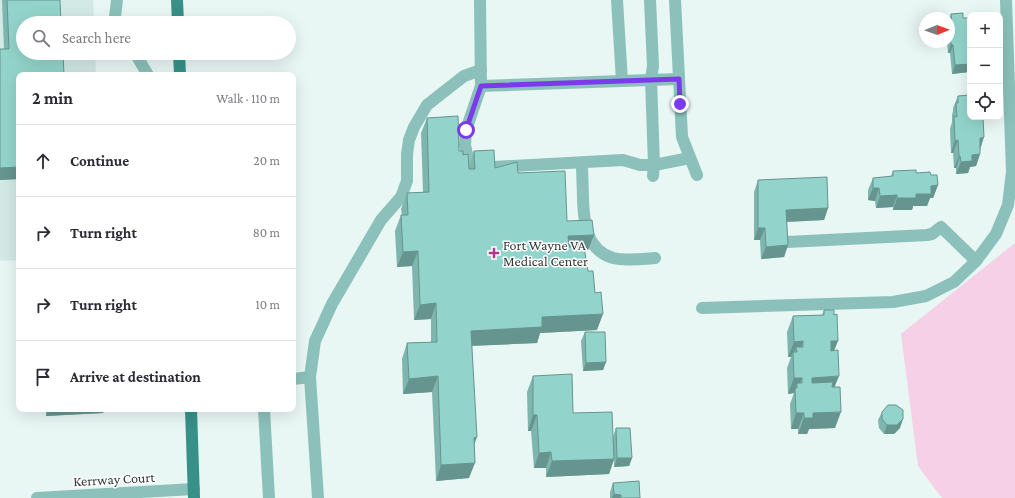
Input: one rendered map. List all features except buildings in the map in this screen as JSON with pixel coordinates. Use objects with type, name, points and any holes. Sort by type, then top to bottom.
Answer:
[{"type":"main road","points":[[177,0],[178,16]]},
{"type":"main road","points":[[179,60],[180,72]]},
{"type":"main road","points":[[191,412],[194,494]]},
{"type":"street","points":[[115,16],[117,0]]},
{"type":"street","points":[[480,0],[481,86],[466,130],[465,145],[467,154],[471,161],[482,166],[494,167],[623,160],[653,171],[690,158]]},
{"type":"street","points":[[617,0],[622,81]]},
{"type":"street","points":[[650,0],[653,66],[651,79],[653,171]]},
{"type":"street","points":[[675,0],[682,136],[697,175]]},
{"type":"street","points":[[702,308],[893,302],[926,296],[954,282],[976,261],[996,234],[1008,205],[1012,172],[1006,0]]},
{"type":"street","points":[[139,60],[146,72]]},
{"type":"street","points":[[318,498],[310,377],[315,341],[332,304],[381,220],[401,197],[407,182],[406,154],[409,140],[414,127],[427,105],[464,76],[481,70]]},
{"type":"street","points":[[481,86],[679,79]]},
{"type":"street","points":[[582,163],[584,223],[588,237],[595,247],[603,254],[613,258],[655,258]]},
{"type":"street","points":[[787,242],[928,235],[932,234],[941,227],[976,261]]},
{"type":"street","points":[[296,379],[310,377]]},
{"type":"street","points":[[264,412],[269,498]]},
{"type":"street","name":"Kerrway Court","points":[[37,498],[194,494]]},
{"type":"shaded area","points":[[0,0],[93,0],[94,16],[16,16],[16,60],[95,60],[96,72],[16,72],[16,260],[0,261]]},
{"type":"shaded area","points":[[1015,243],[1015,498],[942,498],[918,466],[901,334]]},
{"type":"place","name":"Fort Wayne VA Medical Center","points":[[494,253]]},
{"type":"route","points":[[466,130],[481,86],[679,79],[680,104]]}]
